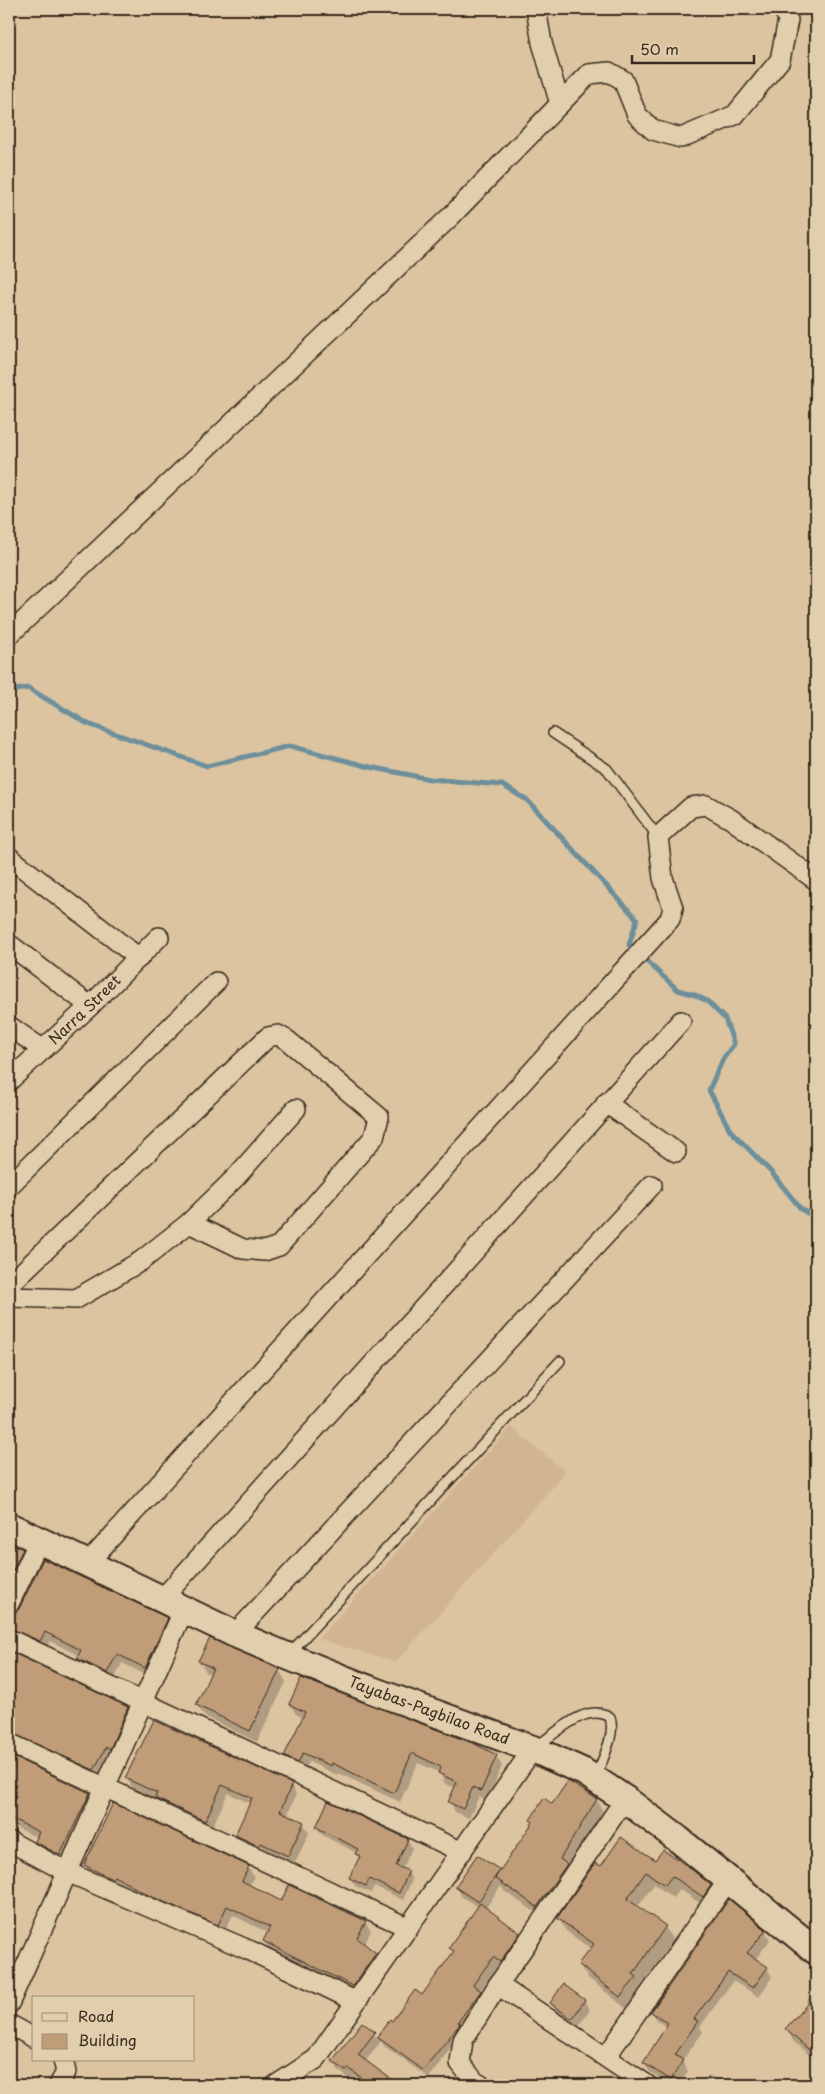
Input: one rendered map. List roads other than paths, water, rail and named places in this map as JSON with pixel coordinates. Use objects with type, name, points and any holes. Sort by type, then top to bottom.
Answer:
[{"type":"main road","name":"Tayabas-Pagbilao Road","points":[[9,1526],[235,1634],[369,1689],[533,1749],[595,1779],[625,1799],[816,1950]]},
{"type":"street","points":[[536,9],[542,43],[560,104]]},
{"type":"street","points":[[9,635],[451,216],[589,74],[608,72],[623,80],[637,115],[653,130],[681,138],[735,115],[780,60],[786,15]]},
{"type":"street","points":[[88,1563],[670,919],[672,908],[663,878],[658,836],[691,807],[706,805],[731,819],[816,880]]},
{"type":"street","points":[[9,857],[139,958]]},
{"type":"street","name":"Narra Street","points":[[9,1081],[90,1006],[159,937]]},
{"type":"street","points":[[9,944],[90,1006]]},
{"type":"street","points":[[9,1186],[216,982]]},
{"type":"street","points":[[9,2004],[143,1702],[173,1604],[606,1102],[681,1021]]},
{"type":"street","points":[[9,1026],[42,1049]]},
{"type":"street","points":[[9,1285],[268,1037],[278,1035],[287,1040],[379,1117],[374,1137],[278,1246],[264,1251],[243,1249],[189,1223]]},
{"type":"street","points":[[606,1102],[676,1152]]},
{"type":"street","points":[[9,1297],[76,1299],[141,1261],[189,1223],[236,1177],[296,1109]]},
{"type":"street","points":[[235,1634],[652,1185]]},
{"type":"street","points":[[9,1604],[39,1541]]},
{"type":"street","points":[[9,1639],[462,1852]]},
{"type":"street","points":[[9,1743],[409,1928]]},
{"type":"street","points":[[276,2085],[316,2059],[533,1749]]},
{"type":"street","points":[[481,2085],[475,2082],[460,2063],[463,2040],[498,1985],[625,1799]]},
{"type":"street","points":[[9,1841],[67,1872],[251,1951],[355,2001]]},
{"type":"street","points":[[606,2057],[729,1880]]},
{"type":"street","points":[[498,1985],[647,2085]]},
{"type":"street","points":[[10,2028],[32,2037]]},
{"type":"street","points":[[59,2085],[66,2072],[64,2062]]},
{"type":"lane","points":[[553,733],[607,769],[658,836]]},
{"type":"lane","points":[[287,1656],[560,1361]]},
{"type":"lane","points":[[533,1749],[578,1717],[592,1712],[603,1713],[610,1717],[612,1724],[610,1738],[595,1779]]},
{"type":"waterway","points":[[801,9],[816,14]]},
{"type":"waterway","points":[[9,691],[28,688],[88,724],[207,766],[290,746],[370,767],[430,779],[502,785],[527,800],[637,919],[629,945],[636,951]]},
{"type":"waterway","points":[[642,957],[678,990],[707,1001],[725,1019],[734,1044],[723,1059],[709,1090],[730,1130],[771,1172],[801,1209],[816,1218]]}]
